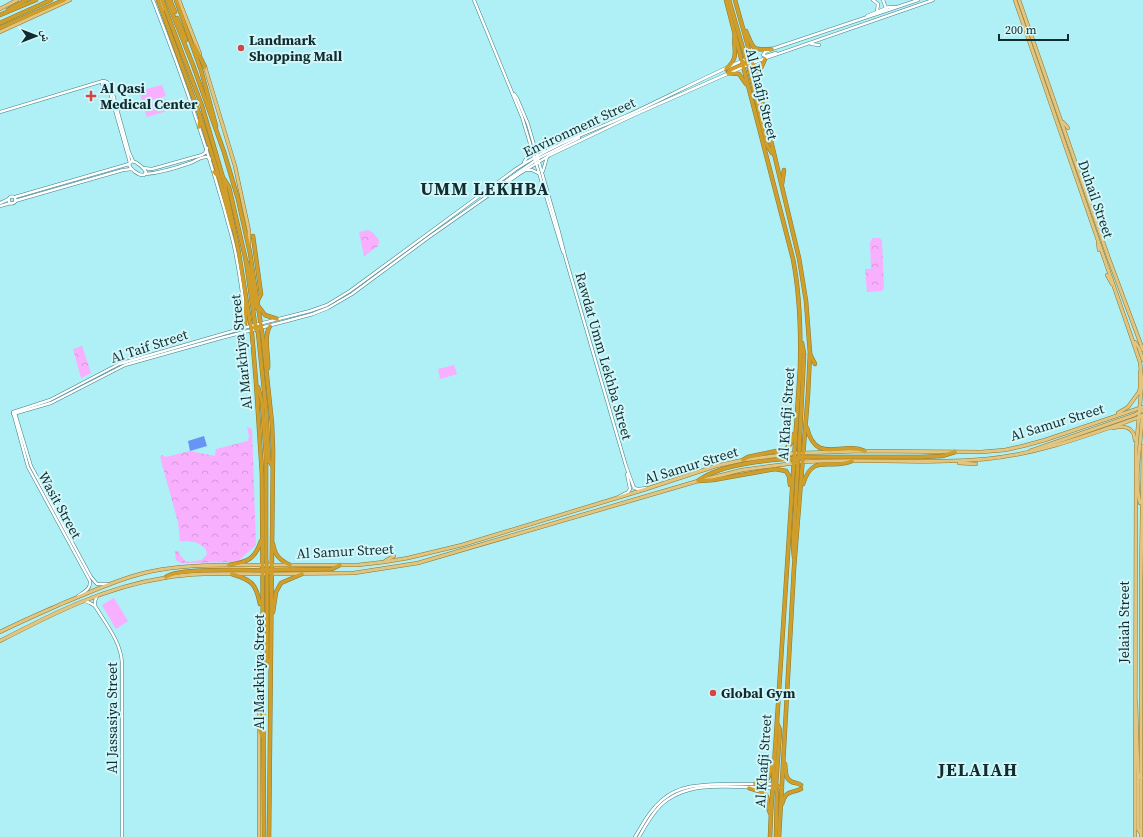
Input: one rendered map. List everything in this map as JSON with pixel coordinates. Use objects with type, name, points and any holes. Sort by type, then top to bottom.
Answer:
[{"type":"highway","points":[[5,13],[26,0]]},
{"type":"highway","points":[[0,15],[36,0]]},
{"type":"highway","points":[[0,24],[51,0]]},
{"type":"highway","points":[[0,30],[64,0]]},
{"type":"highway","points":[[160,0],[221,178]]},
{"type":"highway","name":"Al Markhiya Street","points":[[160,0],[202,106],[238,248],[253,325],[251,330],[261,466],[262,538],[267,570],[271,618],[270,837]]},
{"type":"highway","name":"Al Markhiya Street","points":[[168,0],[195,71],[235,188],[249,245],[267,370],[272,424],[272,465],[271,533],[262,611],[264,837]]},
{"type":"highway","points":[[176,0],[203,77],[216,123],[215,129]]},
{"type":"highway","points":[[728,0],[767,145],[775,158]]},
{"type":"highway","name":"Al Khafji Street","points":[[728,0],[735,33],[746,63],[758,87],[794,234],[802,276],[810,353],[806,423],[798,458],[792,498],[770,837]]},
{"type":"highway","name":"Al Khafji Street","points":[[735,0],[751,58],[746,63]]},
{"type":"highway","points":[[183,22],[205,67]]},
{"type":"highway","points":[[742,23],[754,48],[761,50],[772,49]]},
{"type":"highway","points":[[726,69],[731,64],[735,54],[735,33]]},
{"type":"highway","points":[[758,87],[760,70],[765,59]]},
{"type":"highway","points":[[728,73],[731,69],[746,63]]},
{"type":"highway","name":"Al Khafji Street","points":[[746,63],[749,88],[798,282],[801,340],[794,453]]},
{"type":"highway","points":[[728,73],[739,74],[749,88]]},
{"type":"highway","points":[[762,103],[769,108]]},
{"type":"highway","points":[[199,127],[200,116]]},
{"type":"highway","points":[[782,185],[784,170]]},
{"type":"highway","points":[[214,172],[227,181],[246,260],[253,325],[256,329],[265,393],[269,461],[272,465]]},
{"type":"highway","points":[[253,236],[261,294],[258,300]]},
{"type":"highway","points":[[246,260],[249,266],[256,308],[259,307],[264,315],[277,319]]},
{"type":"highway","points":[[243,328],[247,298]]},
{"type":"highway","points":[[253,325],[257,328],[261,328]]},
{"type":"highway","points":[[267,370],[267,333],[270,326]]},
{"type":"highway","points":[[794,568],[793,546],[804,354],[801,340]]},
{"type":"highway","points":[[810,353],[815,364]]},
{"type":"highway","points":[[256,382],[262,402],[266,456],[267,659],[271,667]]},
{"type":"highway","points":[[743,460],[748,457],[783,450],[788,447],[793,439],[797,388],[799,383]]},
{"type":"highway","points":[[806,423],[812,442],[820,448],[860,449],[865,451]]},
{"type":"highway","points":[[698,481],[710,474],[730,468],[755,463],[798,458],[921,457],[942,456],[955,452]]},
{"type":"highway","points":[[794,453],[798,458]]},
{"type":"highway","name":"Al Khafji Street","points":[[779,837],[794,568],[803,462],[798,458]]},
{"type":"highway","points":[[801,491],[806,475],[812,467],[818,465],[843,464],[852,461]]},
{"type":"highway","points":[[698,481],[713,480],[757,471],[782,469],[786,471],[789,476],[792,498]]},
{"type":"highway","points":[[271,533],[274,551],[277,557],[290,565]]},
{"type":"highway","points":[[229,565],[249,560],[257,552],[262,538]]},
{"type":"highway","points":[[166,578],[172,574],[202,570],[332,569],[340,565]]},
{"type":"highway","points":[[232,574],[246,578],[255,586],[262,611]]},
{"type":"highway","points":[[271,618],[278,587],[288,579],[302,574]]},
{"type":"highway","points":[[794,579],[798,584]]},
{"type":"highway","points":[[776,837],[774,786],[780,730],[777,722]]},
{"type":"highway","points":[[259,728],[263,737]]},
{"type":"highway","points":[[781,807],[787,793],[801,787],[788,779],[783,761]]},
{"type":"highway","points":[[755,784],[767,780],[774,762]]},
{"type":"highway","points":[[774,786],[782,786]]},
{"type":"highway","points":[[749,788],[765,794],[768,798],[768,808],[771,813]]},
{"type":"main road","points":[[0,9],[17,0]]},
{"type":"main road","points":[[0,30],[15,25],[70,0]]},
{"type":"main road","name":"Al Markhiya Street","points":[[179,0],[205,67],[235,166],[249,231],[249,245]]},
{"type":"main road","name":"Duhail Street","points":[[1015,0],[1133,341],[1142,361],[1142,413]]},
{"type":"main road","name":"Duhail Street","points":[[1019,0],[1109,258],[1143,350]]},
{"type":"main road","points":[[1018,10],[1021,27]]},
{"type":"main road","points":[[1033,58],[1038,64]]},
{"type":"main road","points":[[1060,118],[1068,128]]},
{"type":"main road","points":[[1054,120],[1058,124]]},
{"type":"main road","points":[[1097,236],[1098,250]]},
{"type":"main road","points":[[1107,275],[1115,287]]},
{"type":"main road","points":[[1116,415],[1128,407],[1139,391],[1142,361]]},
{"type":"main road","points":[[1024,453],[1035,448],[1142,413],[1138,459],[1138,493],[1142,507]]},
{"type":"main road","name":"Al Samur Street","points":[[798,458],[865,451],[994,451],[1023,446],[1116,415],[1142,413]]},
{"type":"main road","name":"Al Samur Street","points":[[803,462],[952,461],[984,459],[1024,453],[1069,442],[1142,413]]},
{"type":"main road","name":"Jelaiah Street","points":[[1135,837],[1136,449],[1142,413]]},
{"type":"main road","points":[[1094,433],[1121,426],[1126,427],[1134,433],[1136,449]]},
{"type":"main road","name":"Jelaiah Street","points":[[1141,835],[1143,446]]},
{"type":"main road","name":"Al Samur Street","points":[[267,570],[290,565],[340,565],[384,562],[408,558],[441,550],[649,488],[716,466],[743,460],[794,453]]},
{"type":"main road","points":[[952,461],[976,464]]},
{"type":"main road","name":"Al Samur Street","points":[[267,570],[302,574],[354,573],[418,563],[698,481]]},
{"type":"main road","points":[[384,562],[394,556]]},
{"type":"main road","points":[[0,632],[74,598],[109,584],[144,573],[162,569],[229,565],[267,570]]},
{"type":"main road","points":[[0,640],[39,620],[84,601],[136,584],[166,578],[232,574],[267,570]]},
{"type":"main road","name":"Al Markhiya Street","points":[[259,837],[259,728],[260,690],[263,679]]},
{"type":"main road","points":[[1135,700],[1137,706],[1138,774],[1141,778]]},
{"type":"main road","points":[[1141,748],[1143,756]]},
{"type":"main road","points":[[1135,773],[1138,778],[1138,829],[1141,835]]},
{"type":"main road","points":[[1141,804],[1143,796]]},
{"type":"street","name":"Al Markhiya Street","points":[[153,0],[182,74],[214,172],[235,250],[244,306],[242,316],[245,321]]},
{"type":"street","name":"Rawdat Umm Lekhba Street","points":[[474,0],[514,94],[556,233],[564,253]]},
{"type":"street","points":[[873,0],[878,3]]},
{"type":"street","points":[[878,3],[882,0],[887,8]]},
{"type":"street","points":[[918,0],[772,49],[763,54],[764,56],[784,52],[932,0]]},
{"type":"street","points":[[875,12],[879,7],[878,3]]},
{"type":"street","points":[[858,20],[875,12],[905,4]]},
{"type":"street","points":[[808,43],[819,44]]},
{"type":"street","name":"Environment Street","points":[[256,329],[313,314],[336,304],[524,171],[546,151],[726,69],[765,59],[784,52]]},
{"type":"street","name":"Environment Street","points":[[253,325],[317,309],[327,305],[350,291],[520,166],[535,161],[538,158],[547,157],[634,115],[728,73]]},
{"type":"street","points":[[0,112],[98,83],[104,83],[111,87],[129,152],[134,161],[144,168],[152,169],[203,154],[207,148]]},
{"type":"street","points":[[104,83],[109,90],[129,163],[132,169],[141,175],[189,163],[203,157],[208,157],[210,159]]},
{"type":"street","name":"Rawdat Umm Lekhba Street","points":[[514,94],[526,118],[543,173],[564,253],[626,466],[634,488],[649,488]]},
{"type":"street","points":[[538,158],[585,134]]},
{"type":"street","points":[[520,166],[528,156],[530,144]]},
{"type":"street","points":[[535,148],[540,151],[546,151]]},
{"type":"street","points":[[543,173],[544,164],[547,157]]},
{"type":"street","points":[[0,203],[12,196],[15,197],[134,161]]},
{"type":"street","points":[[494,192],[496,188],[535,161]]},
{"type":"street","points":[[161,166],[162,170]]},
{"type":"street","points":[[144,168],[146,174]]},
{"type":"street","points":[[0,206],[123,170],[132,169]]},
{"type":"street","points":[[524,171],[532,170],[538,173]]},
{"type":"street","points":[[9,199],[12,203]]},
{"type":"street","name":"Al Taif Street","points":[[14,413],[50,400],[119,364],[253,325]]},
{"type":"street","name":"Al Taif Street","points":[[14,413],[51,403],[125,365],[256,329]]},
{"type":"street","name":"Wasit Street","points":[[14,413],[31,466],[93,581],[99,585],[109,584]]},
{"type":"street","name":"Wasit Street","points":[[14,413],[28,468],[90,581],[90,587],[74,598]]},
{"type":"street","name":"Rawdat Umm Lekhba Street","points":[[618,497],[628,492],[630,489],[626,466]]},
{"type":"street","points":[[84,601],[95,606],[97,596]]},
{"type":"street","name":"Al Jassasiya Street","points":[[95,606],[116,642],[122,660],[122,837]]},
{"type":"street","points":[[635,837],[652,810],[662,800],[676,791],[705,784],[755,784],[774,786]]},
{"type":"street","points":[[639,837],[651,817],[660,806],[677,794],[694,788],[705,787],[749,788],[774,786]]},
{"type":"green space","points":[[162,85],[166,96],[143,103],[139,91]]},
{"type":"green space","points":[[167,99],[170,110],[147,117],[143,106]]},
{"type":"green space","points":[[368,230],[379,240],[378,246],[364,256],[359,232]]},
{"type":"green space","points":[[873,238],[880,238],[882,241],[884,288],[882,291],[867,292],[865,269],[871,269],[870,242]]},
{"type":"green space","points":[[82,346],[91,373],[81,378],[73,349]]},
{"type":"green space","points":[[454,365],[457,374],[440,379],[438,369]]},
{"type":"green space","points":[[247,427],[252,429],[256,545],[237,562],[181,563],[176,560],[175,551],[179,551],[180,555],[186,562],[202,560],[207,554],[205,548],[199,544],[180,541],[178,522],[160,457],[162,455],[166,457],[190,451],[215,456],[216,449],[248,441],[249,436]]},
{"type":"green space","points":[[114,598],[128,621],[116,629],[102,605]]},
{"type":"water","points":[[204,436],[207,446],[190,451],[188,441]]},
{"type":"place","name":"Landmark Shopping Mall","points":[[241,48]]},
{"type":"place","name":"Al Qasi Medical Center","points":[[91,96]]},
{"type":"place","name":"Global Gym","points":[[713,693]]},
{"type":"district","name":"UMM LEKHBA","points":[[485,188]]},
{"type":"district","name":"JELAIAH","points":[[978,769]]}]
